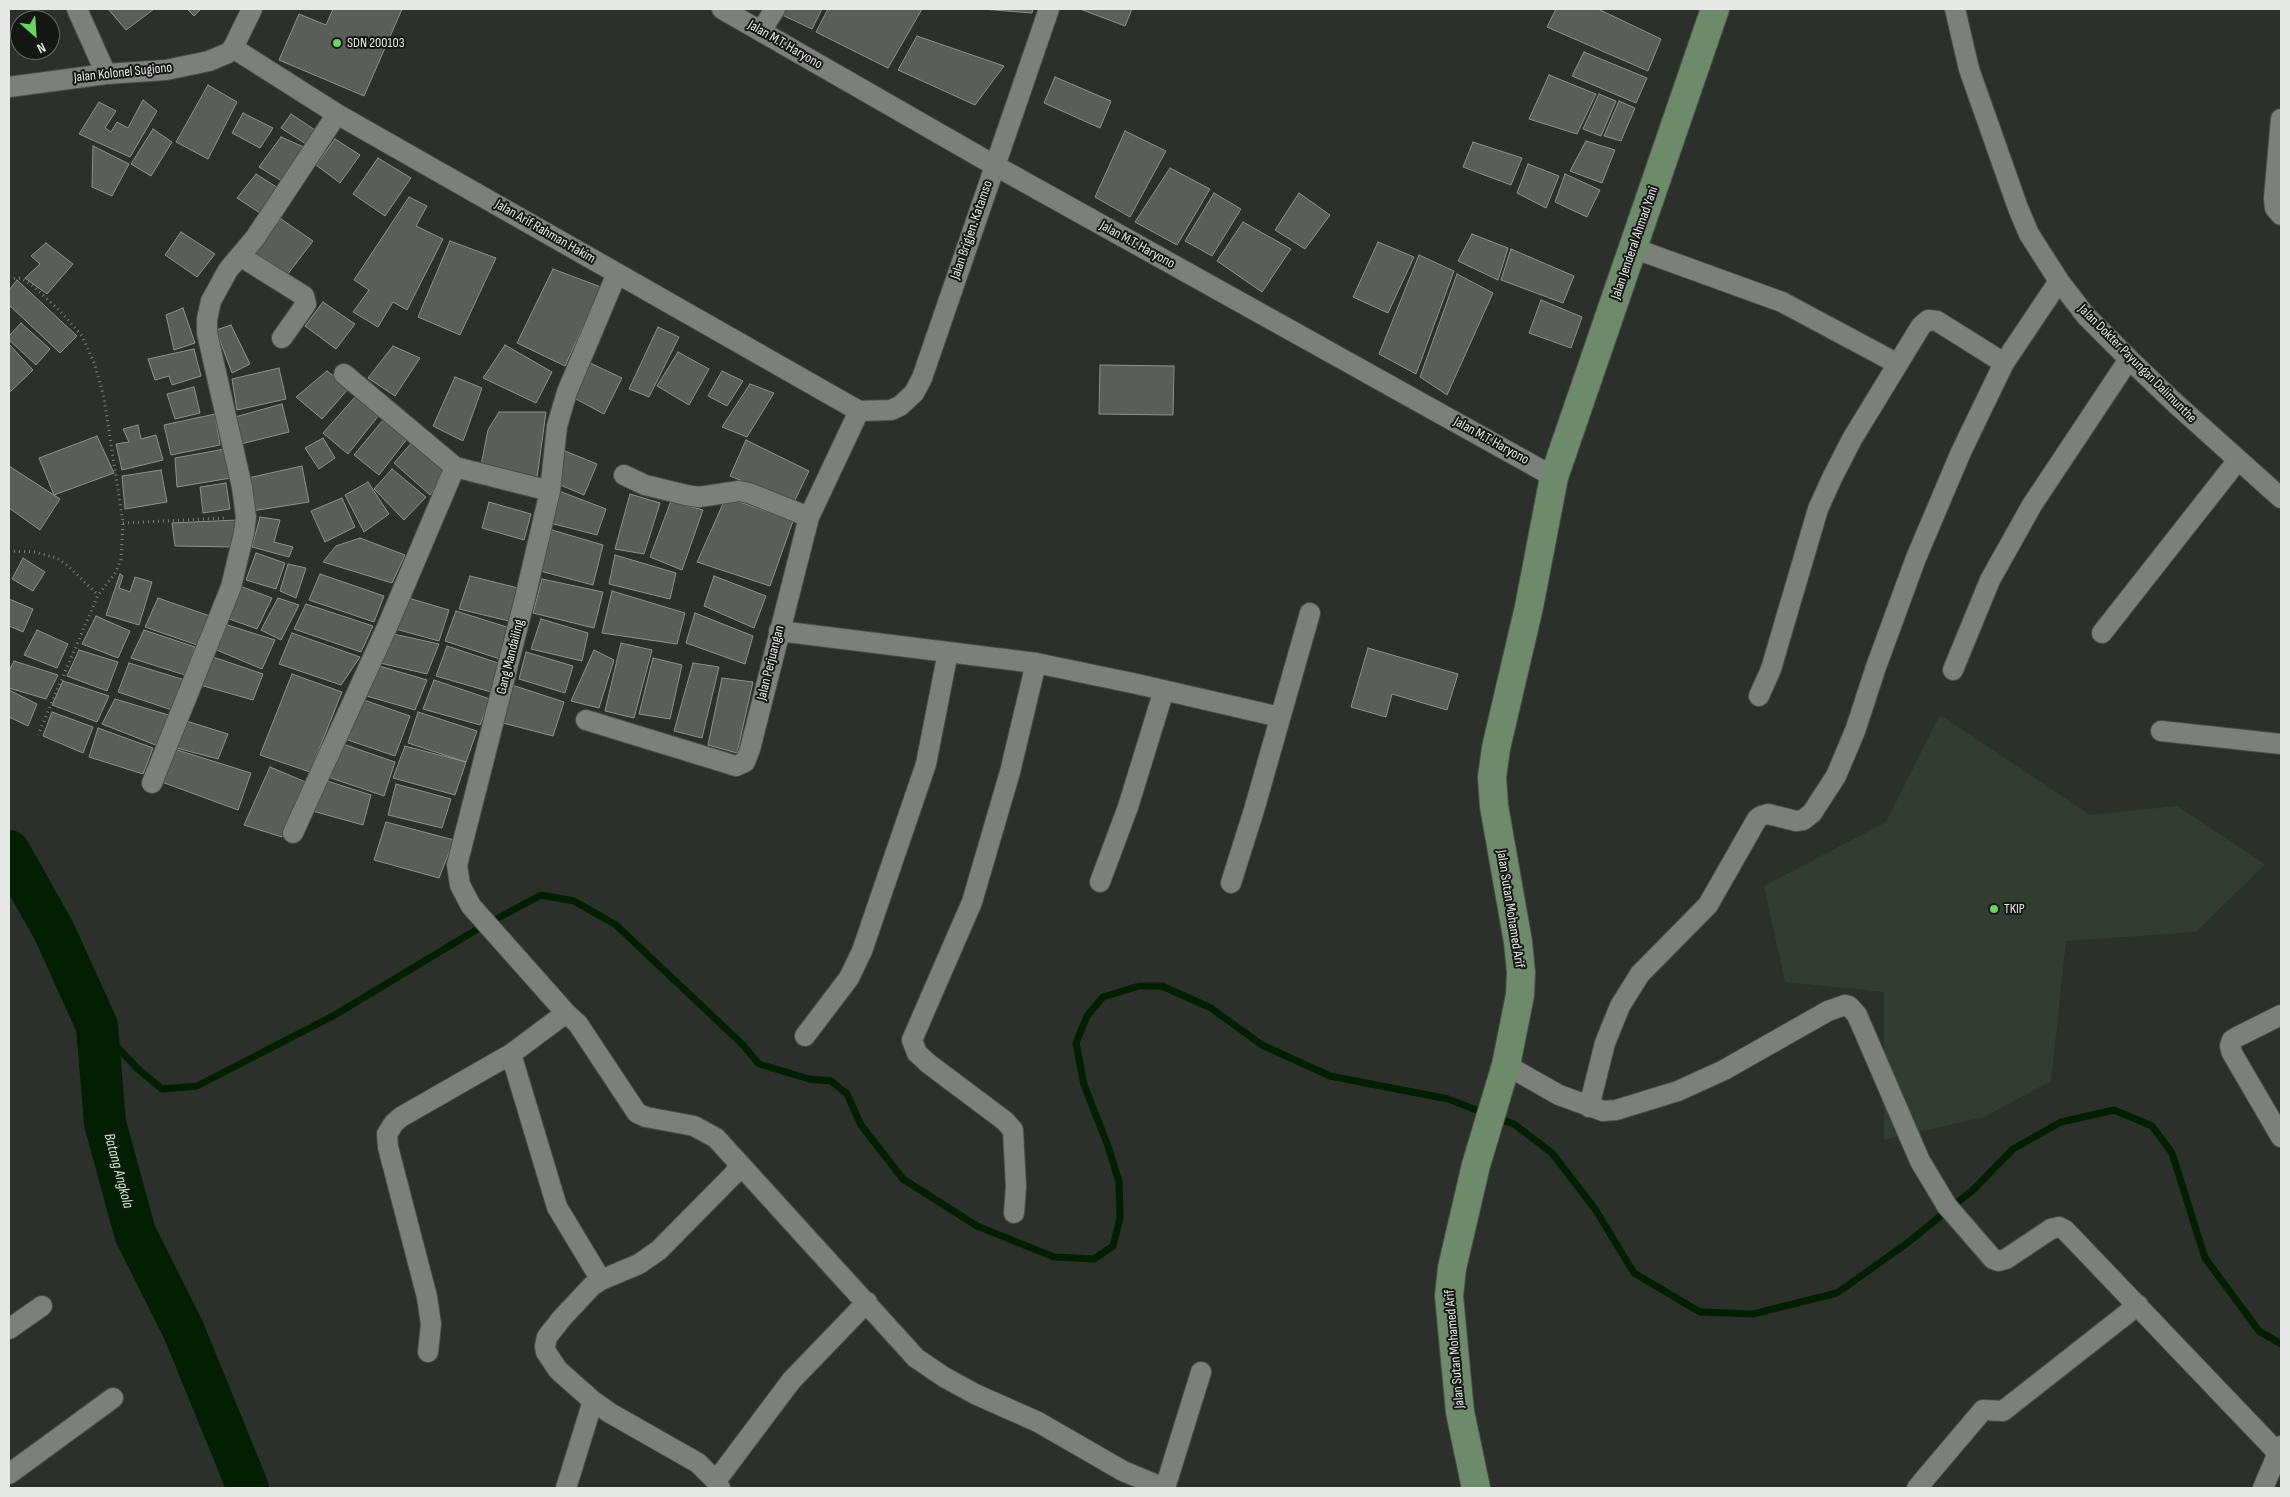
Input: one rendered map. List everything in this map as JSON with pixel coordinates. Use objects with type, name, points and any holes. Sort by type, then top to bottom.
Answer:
[{"type":"street","points":[[77,9],[106,74]]},
{"type":"street","points":[[234,48],[252,9]]},
{"type":"street","name":"Jalan M.T. Haryono","points":[[722,9],[994,165],[1554,476]]},
{"type":"street","points":[[762,31],[775,9]]},
{"type":"street","name":"Jalan Brigjen. Katamso","points":[[859,411],[891,410],[900,406],[914,394],[922,378],[1049,9]]},
{"type":"street","name":"Jalan Jenderal Ahmad Yani","points":[[1554,476],[1715,9]]},
{"type":"street","name":"Jalan Dokter Payungan Dalimunthe","points":[[1955,9],[1969,69],[2018,208],[2029,234],[2059,281],[2086,316],[2238,460],[2281,498]]},
{"type":"street","name":"Jalan Kolonel Sugiono","points":[[9,87],[106,74],[166,70],[196,65],[218,58],[234,48]]},
{"type":"street","name":"Jalan Arif Rahman Hakim","points":[[234,48],[337,114],[859,411]]},
{"type":"street","points":[[152,782],[231,587],[246,517],[242,487],[207,333],[207,319],[211,300],[228,270],[255,238],[337,114]]},
{"type":"street","points":[[2281,120],[2274,198],[2275,208],[2281,215]]},
{"type":"street","points":[[1633,248],[1782,302],[1898,364]]},
{"type":"street","points":[[240,256],[304,296],[306,304],[282,338]]},
{"type":"street","name":"Gang Mandailing","points":[[617,273],[567,392],[557,426],[550,491],[523,608],[457,865],[460,885],[471,906],[495,936],[578,1024],[636,1113],[646,1118],[678,1122],[705,1130],[725,1147],[868,1302],[916,1358],[944,1377],[975,1394],[1038,1422],[1123,1471],[1164,1488]]},
{"type":"street","points":[[1589,1107],[1605,1043],[1620,1006],[1640,974],[1708,905],[1757,818],[1768,814],[1796,821],[1803,820],[1812,813],[1836,776],[1855,731],[1916,558],[1961,452],[2004,364],[2059,281]]},
{"type":"street","points":[[1759,696],[1771,670],[1818,509],[1852,440],[1921,326],[1928,320],[1937,321],[2004,364]]},
{"type":"street","points":[[1954,670],[1994,572],[2032,505],[2129,358]]},
{"type":"street","points":[[344,374],[455,466],[550,491]]},
{"type":"street","name":"Jalan Perjuangan","points":[[586,720],[736,766],[742,764],[750,749],[809,517],[859,411]]},
{"type":"street","points":[[2102,633],[2238,460]]},
{"type":"street","points":[[293,833],[387,627],[455,466]]},
{"type":"street","points":[[624,475],[645,485],[698,497],[730,491],[744,492],[809,517]]},
{"type":"street","name":"Jalan Sutan Mohamed Arif","points":[[1476,1488],[1460,1412],[1448,1296],[1452,1268],[1476,1165],[1503,1077],[1516,1019],[1521,972],[1518,942],[1494,806],[1492,777],[1496,748],[1529,607],[1554,476]]},
{"type":"street","points":[[1231,883],[1254,810],[1310,612]]},
{"type":"street","points":[[779,631],[1036,663],[1280,717]]},
{"type":"street","points":[[805,1036],[844,985],[862,951],[926,764],[948,652]]},
{"type":"street","points":[[1014,1213],[1016,1187],[1015,1136],[1013,1130],[1005,1121],[929,1064],[917,1052],[912,1040],[972,902],[1010,772],[1036,663]]},
{"type":"street","points":[[1100,882],[1128,807],[1164,690]]},
{"type":"street","points":[[2161,731],[2281,744]]},
{"type":"street","points":[[1503,1077],[1602,1111],[1616,1110],[1678,1091],[1724,1070],[1828,1011],[1845,1005],[1849,1006],[1858,1015],[1920,1161],[1947,1206],[1993,1259],[1999,1261],[2006,1259],[2051,1229],[2059,1227],[2073,1236],[2280,1449],[2263,1488]]},
{"type":"street","points":[[428,1352],[430,1313],[388,1147],[387,1134],[394,1123],[401,1117],[511,1054],[566,1013]]},
{"type":"street","points":[[2281,1015],[2232,1040],[2230,1046],[2232,1053],[2281,1137]]},
{"type":"street","points":[[511,1054],[557,1206],[601,1280]]},
{"type":"street","points":[[740,1164],[734,1174],[659,1250],[639,1264],[601,1280],[562,1318],[547,1337],[545,1346],[546,1352],[558,1370],[593,1401],[610,1413],[698,1463],[718,1484],[791,1381],[868,1302]]},
{"type":"street","points":[[1917,1488],[1981,1411],[1986,1409],[2003,1411],[2138,1305]]},
{"type":"street","points":[[9,1329],[42,1306]]},
{"type":"street","points":[[1164,1488],[1201,1372]]},
{"type":"street","points":[[9,1474],[113,1398]]},
{"type":"street","points":[[566,1488],[593,1401]]},
{"type":"path","points":[[9,279],[21,278],[33,286],[60,310],[82,336],[95,366],[104,398],[123,523],[121,559],[116,572],[98,595],[38,735]]},
{"type":"path","points":[[123,523],[246,517]]},
{"type":"path","points":[[9,551],[34,552],[57,558],[98,595]]},
{"type":"shaded area","name":"TKIP","points":[[1940,715],[2090,815],[2177,806],[2265,864],[2196,932],[2066,941],[2051,1081],[1984,1117],[1884,1140],[1884,992],[1785,982],[1764,886],[1886,822]]},
{"type":"building","points":[[108,9],[154,9],[126,30]]},
{"type":"building","points":[[187,9],[201,9],[194,16]]},
{"type":"building","name":"SDN 200103","points":[[333,9],[402,9],[364,96],[279,60],[299,14],[326,25]]},
{"type":"building","points":[[783,9],[822,9],[812,29],[780,14]]},
{"type":"building","points":[[828,9],[922,9],[888,68],[816,32]]},
{"type":"building","points":[[982,9],[1033,9],[1032,13]]},
{"type":"building","points":[[1080,9],[1132,9],[1125,26]]},
{"type":"building","points":[[1556,9],[1598,9],[1661,39],[1648,71],[1547,27]]},
{"type":"building","points":[[917,36],[1004,66],[975,105],[898,70]]},
{"type":"building","points":[[1584,52],[1647,78],[1636,103],[1572,76]]},
{"type":"building","points":[[1549,75],[1596,94],[1577,134],[1529,119]]},
{"type":"building","points":[[1055,77],[1111,101],[1100,128],[1044,103]]},
{"type":"building","points":[[208,85],[237,102],[208,159],[176,142]]},
{"type":"building","points":[[1599,94],[1616,101],[1601,136],[1583,129]]},
{"type":"building","points":[[143,100],[157,111],[130,157],[79,134],[99,102],[116,111],[105,128],[111,132],[117,122],[128,128]]},
{"type":"building","points":[[1619,101],[1635,108],[1621,141],[1604,136]]},
{"type":"building","points":[[243,113],[273,128],[260,148],[232,133]]},
{"type":"building","points":[[291,114],[315,130],[306,144],[281,128]]},
{"type":"building","points":[[153,129],[172,142],[151,176],[131,164]]},
{"type":"building","points":[[1125,131],[1166,151],[1130,217],[1095,197]]},
{"type":"building","points":[[281,137],[306,148],[285,183],[259,167]]},
{"type":"building","points":[[335,139],[360,155],[340,183],[316,165]]},
{"type":"building","points":[[1586,141],[1615,150],[1602,183],[1570,171]]},
{"type":"building","points":[[1473,142],[1522,158],[1511,185],[1463,167]]},
{"type":"building","points":[[93,146],[129,164],[112,196],[92,187]]},
{"type":"building","points":[[378,158],[411,178],[385,216],[353,194]]},
{"type":"building","points":[[1528,164],[1559,176],[1546,208],[1517,193]]},
{"type":"building","points":[[1170,168],[1210,189],[1177,245],[1135,222]]},
{"type":"building","points":[[256,174],[278,188],[260,213],[237,198]]},
{"type":"building","points":[[1565,174],[1600,190],[1587,217],[1555,202]]},
{"type":"building","points":[[1214,193],[1241,209],[1212,256],[1185,241]]},
{"type":"building","points":[[1299,193],[1330,215],[1305,249],[1275,230]]},
{"type":"building","points":[[409,197],[427,206],[416,226],[443,239],[407,310],[393,302],[378,327],[353,312],[369,290],[354,280]]},
{"type":"building","points":[[281,219],[313,241],[287,275],[252,253]]},
{"type":"building","points":[[1243,222],[1291,249],[1262,292],[1217,261]]},
{"type":"building","points":[[181,232],[215,254],[197,277],[165,255]]},
{"type":"building","points":[[1472,234],[1508,248],[1498,280],[1458,261]]},
{"type":"building","points":[[450,241],[496,258],[460,335],[418,317]]},
{"type":"building","points":[[1378,242],[1414,257],[1388,313],[1353,297]]},
{"type":"building","points":[[46,243],[73,264],[47,294],[25,278],[40,264],[31,256]]},
{"type":"building","points":[[1511,249],[1574,276],[1563,303],[1501,280]]},
{"type":"building","points":[[1419,255],[1454,271],[1416,374],[1379,354]]},
{"type":"building","points":[[553,269],[601,287],[565,366],[517,343]]},
{"type":"building","points":[[1457,274],[1493,293],[1447,395],[1420,377]]},
{"type":"building","points":[[17,280],[77,336],[60,353],[9,305],[9,290]]},
{"type":"building","points":[[1541,300],[1582,317],[1571,348],[1529,333]]},
{"type":"building","points":[[323,302],[355,324],[336,349],[305,326]]},
{"type":"building","points":[[183,308],[195,343],[174,350],[166,315]]},
{"type":"building","points":[[21,323],[50,349],[36,365],[9,340],[9,336]]},
{"type":"building","points":[[231,325],[250,364],[232,373],[216,330]]},
{"type":"building","points":[[658,327],[679,337],[649,397],[629,389]]},
{"type":"building","points":[[9,344],[33,370],[9,393]]},
{"type":"building","points":[[505,345],[552,372],[536,403],[483,378]]},
{"type":"building","points":[[393,346],[420,358],[395,396],[368,378]]},
{"type":"building","points":[[194,349],[201,376],[172,385],[169,376],[155,380],[148,359]]},
{"type":"building","points":[[678,352],[709,369],[689,405],[657,386]]},
{"type":"building","points":[[590,363],[622,378],[604,414],[574,398]]},
{"type":"building","points":[[1100,365],[1174,366],[1173,415],[1099,414]]},
{"type":"building","points":[[279,368],[286,399],[237,410],[232,379]]},
{"type":"building","points":[[327,371],[349,388],[322,419],[296,397]]},
{"type":"building","points":[[722,371],[743,381],[727,406],[708,396]]},
{"type":"building","points":[[455,377],[482,388],[463,441],[433,426]]},
{"type":"building","points":[[750,384],[774,393],[747,437],[722,427]]},
{"type":"building","points":[[194,387],[200,413],[175,419],[167,394]]},
{"type":"building","points":[[356,396],[379,415],[348,454],[323,433]]},
{"type":"building","points":[[282,404],[289,432],[241,444],[235,417]]},
{"type":"building","points":[[499,412],[546,412],[537,478],[481,465],[488,430]]},
{"type":"building","points":[[215,414],[220,445],[171,455],[164,425]]},
{"type":"building","points":[[383,420],[407,439],[379,475],[354,455]]},
{"type":"building","points":[[138,425],[141,439],[156,435],[163,460],[122,470],[116,444],[129,442],[123,429]]},
{"type":"building","points":[[97,436],[114,473],[54,495],[39,458]]},
{"type":"building","points":[[323,438],[335,458],[319,469],[305,448]]},
{"type":"building","points":[[414,440],[449,470],[430,495],[394,463]]},
{"type":"building","points":[[746,440],[809,471],[794,502],[730,476]]},
{"type":"building","points":[[225,449],[231,478],[177,487],[175,458]]},
{"type":"building","points":[[565,451],[597,464],[584,495],[558,484]]},
{"type":"building","points":[[9,466],[60,499],[40,530],[9,508]]},
{"type":"building","points":[[302,466],[309,502],[252,511],[248,478]]},
{"type":"building","points":[[392,469],[426,497],[404,520],[374,489]]},
{"type":"building","points":[[161,470],[167,502],[125,509],[122,476]]},
{"type":"building","points":[[368,482],[389,514],[364,532],[345,495]]},
{"type":"building","points":[[226,483],[230,509],[203,513],[200,487]]},
{"type":"building","points":[[559,491],[606,509],[597,535],[550,523]]},
{"type":"building","points":[[630,494],[660,503],[644,554],[615,549]]},
{"type":"building","points":[[726,497],[793,521],[770,586],[697,562]]},
{"type":"building","points":[[342,498],[355,527],[325,542],[311,511]]},
{"type":"building","points":[[671,501],[703,510],[682,570],[650,557]]},
{"type":"building","points":[[489,502],[531,514],[524,540],[482,528]]},
{"type":"building","points":[[260,517],[280,520],[274,542],[293,547],[289,557],[252,547]]},
{"type":"building","points":[[238,520],[235,547],[175,546],[172,523]]},
{"type":"building","points":[[552,530],[603,545],[593,585],[540,571]]},
{"type":"building","points":[[360,538],[405,555],[392,583],[323,562],[336,546]]},
{"type":"building","points":[[256,553],[285,563],[276,589],[246,580]]},
{"type":"building","points":[[615,555],[676,573],[670,599],[609,584]]},
{"type":"building","points":[[23,558],[45,572],[33,591],[12,579]]},
{"type":"building","points":[[288,564],[306,568],[296,598],[280,591]]},
{"type":"building","points":[[120,574],[123,576],[119,588],[130,592],[135,577],[152,582],[139,625],[106,615]]},
{"type":"building","points":[[320,574],[384,596],[374,622],[309,600]]},
{"type":"building","points":[[470,576],[522,589],[513,622],[459,609]]},
{"type":"building","points":[[714,576],[766,596],[754,628],[704,606]]},
{"type":"building","points":[[542,579],[603,592],[594,628],[533,613]]},
{"type":"building","points":[[237,585],[272,598],[257,629],[224,617]]},
{"type":"building","points":[[612,591],[685,613],[677,644],[602,633]]},
{"type":"building","points":[[405,597],[449,610],[439,641],[392,628]]},
{"type":"building","points":[[158,598],[210,616],[200,646],[145,627]]},
{"type":"building","points":[[278,598],[299,605],[281,640],[261,630]]},
{"type":"building","points":[[9,599],[33,609],[23,632],[9,626]]},
{"type":"building","points":[[306,604],[373,626],[361,652],[294,629]]},
{"type":"building","points":[[456,611],[513,629],[503,660],[445,641]]},
{"type":"building","points":[[695,613],[753,636],[745,664],[686,643]]},
{"type":"building","points":[[96,616],[130,631],[118,658],[82,644]]},
{"type":"building","points":[[541,619],[588,633],[582,661],[531,649]]},
{"type":"building","points":[[221,623],[275,640],[262,669],[212,648]]},
{"type":"building","points":[[37,630],[68,644],[57,668],[24,655]]},
{"type":"building","points":[[144,630],[195,647],[185,675],[131,658]]},
{"type":"building","points":[[292,633],[360,657],[341,685],[279,664]]},
{"type":"building","points":[[389,633],[439,644],[427,674],[376,662]]},
{"type":"building","points":[[621,643],[652,650],[634,718],[605,711]]},
{"type":"building","points":[[447,646],[501,664],[491,692],[436,676]]},
{"type":"building","points":[[1368,648],[1458,674],[1447,710],[1392,694],[1386,717],[1351,707]]},
{"type":"building","points":[[79,650],[118,662],[107,691],[67,676]]},
{"type":"building","points":[[594,650],[614,660],[599,708],[571,701]]},
{"type":"building","points":[[526,652],[573,666],[565,693],[519,679]]},
{"type":"building","points":[[210,656],[263,674],[253,700],[200,685]]},
{"type":"building","points":[[653,658],[682,665],[670,719],[639,714]]},
{"type":"building","points":[[14,661],[58,675],[46,699],[9,688],[9,671]]},
{"type":"building","points":[[129,663],[188,681],[175,711],[118,692]]},
{"type":"building","points":[[693,663],[719,667],[702,738],[674,731]]},
{"type":"building","points":[[376,665],[427,680],[415,710],[360,694]]},
{"type":"building","points":[[292,674],[342,692],[310,772],[260,755]]},
{"type":"building","points":[[722,678],[753,682],[737,753],[708,745]]},
{"type":"building","points":[[434,680],[490,699],[480,725],[423,709]]},
{"type":"building","points":[[63,681],[109,696],[97,722],[52,705]]},
{"type":"building","points":[[512,685],[564,702],[553,736],[503,723]]},
{"type":"building","points":[[9,690],[37,704],[28,726],[9,717]]},
{"type":"building","points":[[115,699],[172,716],[158,746],[102,724]]},
{"type":"building","points":[[361,699],[410,716],[395,756],[342,738]]},
{"type":"building","points":[[52,712],[93,727],[83,753],[43,736]]},
{"type":"building","points":[[418,712],[477,731],[466,762],[408,743]]},
{"type":"building","points":[[183,720],[228,734],[218,759],[173,747]]},
{"type":"building","points":[[98,728],[153,748],[143,774],[89,757]]},
{"type":"building","points":[[340,743],[395,762],[384,796],[328,777]]},
{"type":"building","points":[[405,746],[466,762],[455,795],[393,778]]},
{"type":"building","points":[[171,748],[251,773],[238,810],[159,781]]},
{"type":"building","points":[[270,767],[308,783],[282,837],[244,825]]},
{"type":"building","points":[[321,779],[371,795],[363,825],[309,810]]},
{"type":"building","points":[[396,784],[451,799],[442,828],[388,815]]},
{"type":"building","points":[[386,822],[454,840],[439,878],[374,860]]},
{"type":"waterway","name":"Batang Angkola","points":[[9,851],[54,931],[97,1026],[105,1123],[135,1233],[183,1329],[248,1488]]},
{"type":"waterway","points":[[97,1026],[138,1069],[162,1089],[197,1086],[333,1016],[476,930],[541,895],[574,901],[616,925],[741,1043],[759,1064],[809,1079],[831,1081],[847,1094],[861,1125],[903,1179],[977,1226],[1054,1257],[1094,1259],[1113,1246],[1120,1218],[1119,1182],[1108,1146],[1084,1085],[1076,1043],[1087,1016],[1103,997],[1139,986],[1162,986],[1211,1008],[1262,1045],[1330,1076],[1448,1099],[1487,1114]]},
{"type":"waterway","points":[[1497,1118],[1514,1124],[1552,1153],[1595,1209],[1634,1273],[1700,1312],[1753,1314],[1837,1293],[1906,1244],[1974,1189],[2013,1149],[2061,1122],[2114,1110],[2152,1126],[2172,1153],[2205,1258],[2259,1331],[2281,1344]]},
{"type":"place","name":"SDN 200103","points":[[337,43]]},
{"type":"place","name":"TKIP","points":[[1994,909]]}]
